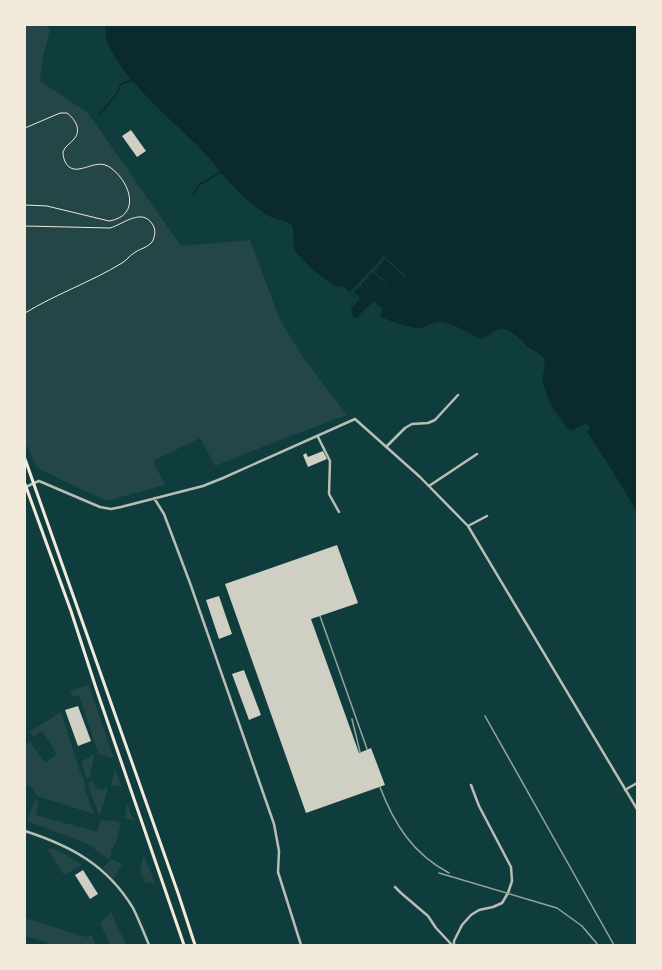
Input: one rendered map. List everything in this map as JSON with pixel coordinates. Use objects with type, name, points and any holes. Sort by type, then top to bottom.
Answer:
[{"type":"main road","points":[[25,459],[195,945]]},
{"type":"main road","points":[[25,487],[71,611],[184,945]]},
{"type":"street","points":[[386,447],[405,428],[412,424],[428,423],[435,420],[458,395]]},
{"type":"street","points":[[25,487],[39,481],[100,507],[111,509],[203,486],[318,437],[355,419],[429,486],[468,526],[637,809]]},
{"type":"street","points":[[318,437],[330,461],[329,494],[339,512]]},
{"type":"street","points":[[429,486],[478,454]]},
{"type":"street","points":[[154,498],[164,514],[190,583],[274,824],[279,851],[278,872],[301,945]]},
{"type":"street","points":[[468,526],[487,516]]},
{"type":"street","points":[[625,790],[637,784]]},
{"type":"street","points":[[395,886],[401,894],[428,916],[441,935],[453,945],[462,925],[471,915],[479,910],[493,908],[502,903],[508,893],[512,881],[511,867],[479,806],[471,785]]},
{"type":"street","points":[[25,831],[64,845],[91,861],[100,869],[114,882],[133,909],[149,945]]},
{"type":"path","points":[[25,128],[60,113],[67,113],[75,121],[78,131],[74,139],[63,152],[66,165],[77,170],[95,164],[106,165],[112,168],[126,184],[129,190],[130,200],[129,208],[123,216],[109,221],[58,208],[25,205]]},
{"type":"path","points":[[25,226],[110,228],[137,216],[149,220],[154,226],[155,236],[150,244],[134,253],[123,263],[47,300],[25,313]]},
{"type":"shaded area","points":[[25,25],[46,25],[50,30],[43,56],[40,81],[88,113],[181,246],[250,240],[280,320],[302,356],[347,415],[215,466],[200,438],[153,461],[165,485],[106,501],[37,468],[25,441]]},
{"type":"shaded area","points":[[106,25],[637,25],[637,533],[636,510],[583,425],[571,431],[569,430],[553,407],[544,388],[543,378],[545,362],[542,356],[508,330],[501,329],[480,339],[456,326],[440,322],[435,322],[419,328],[412,327],[381,317],[380,315],[383,309],[374,301],[356,318],[353,317],[351,308],[356,299],[344,287],[334,286],[313,270],[296,252],[294,248],[293,229],[291,224],[269,216],[246,199],[197,145],[156,106],[125,72],[114,55],[107,39]]},
{"type":"shaded area","points":[[89,685],[113,756],[112,758],[100,755],[98,753],[79,695],[72,697],[70,691]]},
{"type":"shaded area","points":[[61,712],[94,814],[37,796],[32,787],[25,785],[25,745],[30,742],[45,763],[57,754],[42,731],[33,737],[29,732]]},
{"type":"shaded area","points":[[95,753],[90,776],[87,778],[81,762]]},
{"type":"shaded area","points":[[115,770],[122,787],[111,785]]},
{"type":"shaded area","points":[[92,781],[96,788],[104,790],[105,787],[108,788],[100,815],[89,788],[89,783]]},
{"type":"shaded area","points":[[35,799],[39,801],[36,815],[97,832],[100,820],[109,820],[121,823],[116,843],[111,850],[111,855],[108,859],[88,844],[27,821]]},
{"type":"shaded area","points":[[127,803],[134,821],[125,818]]},
{"type":"shaded area","points":[[47,848],[58,850],[82,865],[64,875]]},
{"type":"shaded area","points":[[144,855],[155,883],[145,882],[140,870]]},
{"type":"shaded area","points":[[111,859],[122,864],[114,879],[103,868]]},
{"type":"shaded area","points":[[111,912],[126,945],[110,945],[100,923]]},
{"type":"shaded area","points":[[25,918],[86,937],[92,936],[96,945],[54,945],[25,936]]},
{"type":"pier","points":[[384,256],[406,276],[405,278],[385,259],[374,271],[386,282],[385,283],[373,272],[368,277],[370,280],[367,278],[364,281],[366,284],[363,282],[361,285],[363,287],[362,288],[360,286],[357,288],[360,291],[356,289],[354,292],[360,298],[350,309],[349,307],[356,299],[350,292]]},
{"type":"pier","points":[[587,423],[590,430],[585,433],[582,428],[572,433],[571,431]]},
{"type":"building","points":[[131,130],[146,151],[137,157],[122,136]]},
{"type":"building","points":[[323,451],[327,459],[308,467],[303,455],[306,453],[308,457]]},
{"type":"building","points":[[337,545],[358,603],[311,619],[359,753],[371,748],[385,785],[306,813],[225,584]]},
{"type":"building","points":[[219,596],[232,634],[219,639],[206,600]]},
{"type":"building","points":[[244,670],[261,715],[249,720],[232,674]]},
{"type":"building","points":[[78,706],[91,741],[78,746],[65,710]]},
{"type":"building","points":[[83,870],[98,894],[90,899],[75,875]]},
{"type":"waterway","points":[[98,115],[105,109],[105,106],[109,105],[110,101],[117,94],[121,84],[132,80]]},
{"type":"waterway","points":[[193,194],[200,184],[221,171]]},
{"type":"railway","points":[[320,616],[367,749]]},
{"type":"railway","points":[[485,716],[614,945]]},
{"type":"railway","points":[[352,719],[360,752]]},
{"type":"railway","points":[[380,787],[398,825],[406,837],[425,857],[449,873]]},
{"type":"railway","points":[[439,873],[557,908],[582,926],[598,945]]}]
